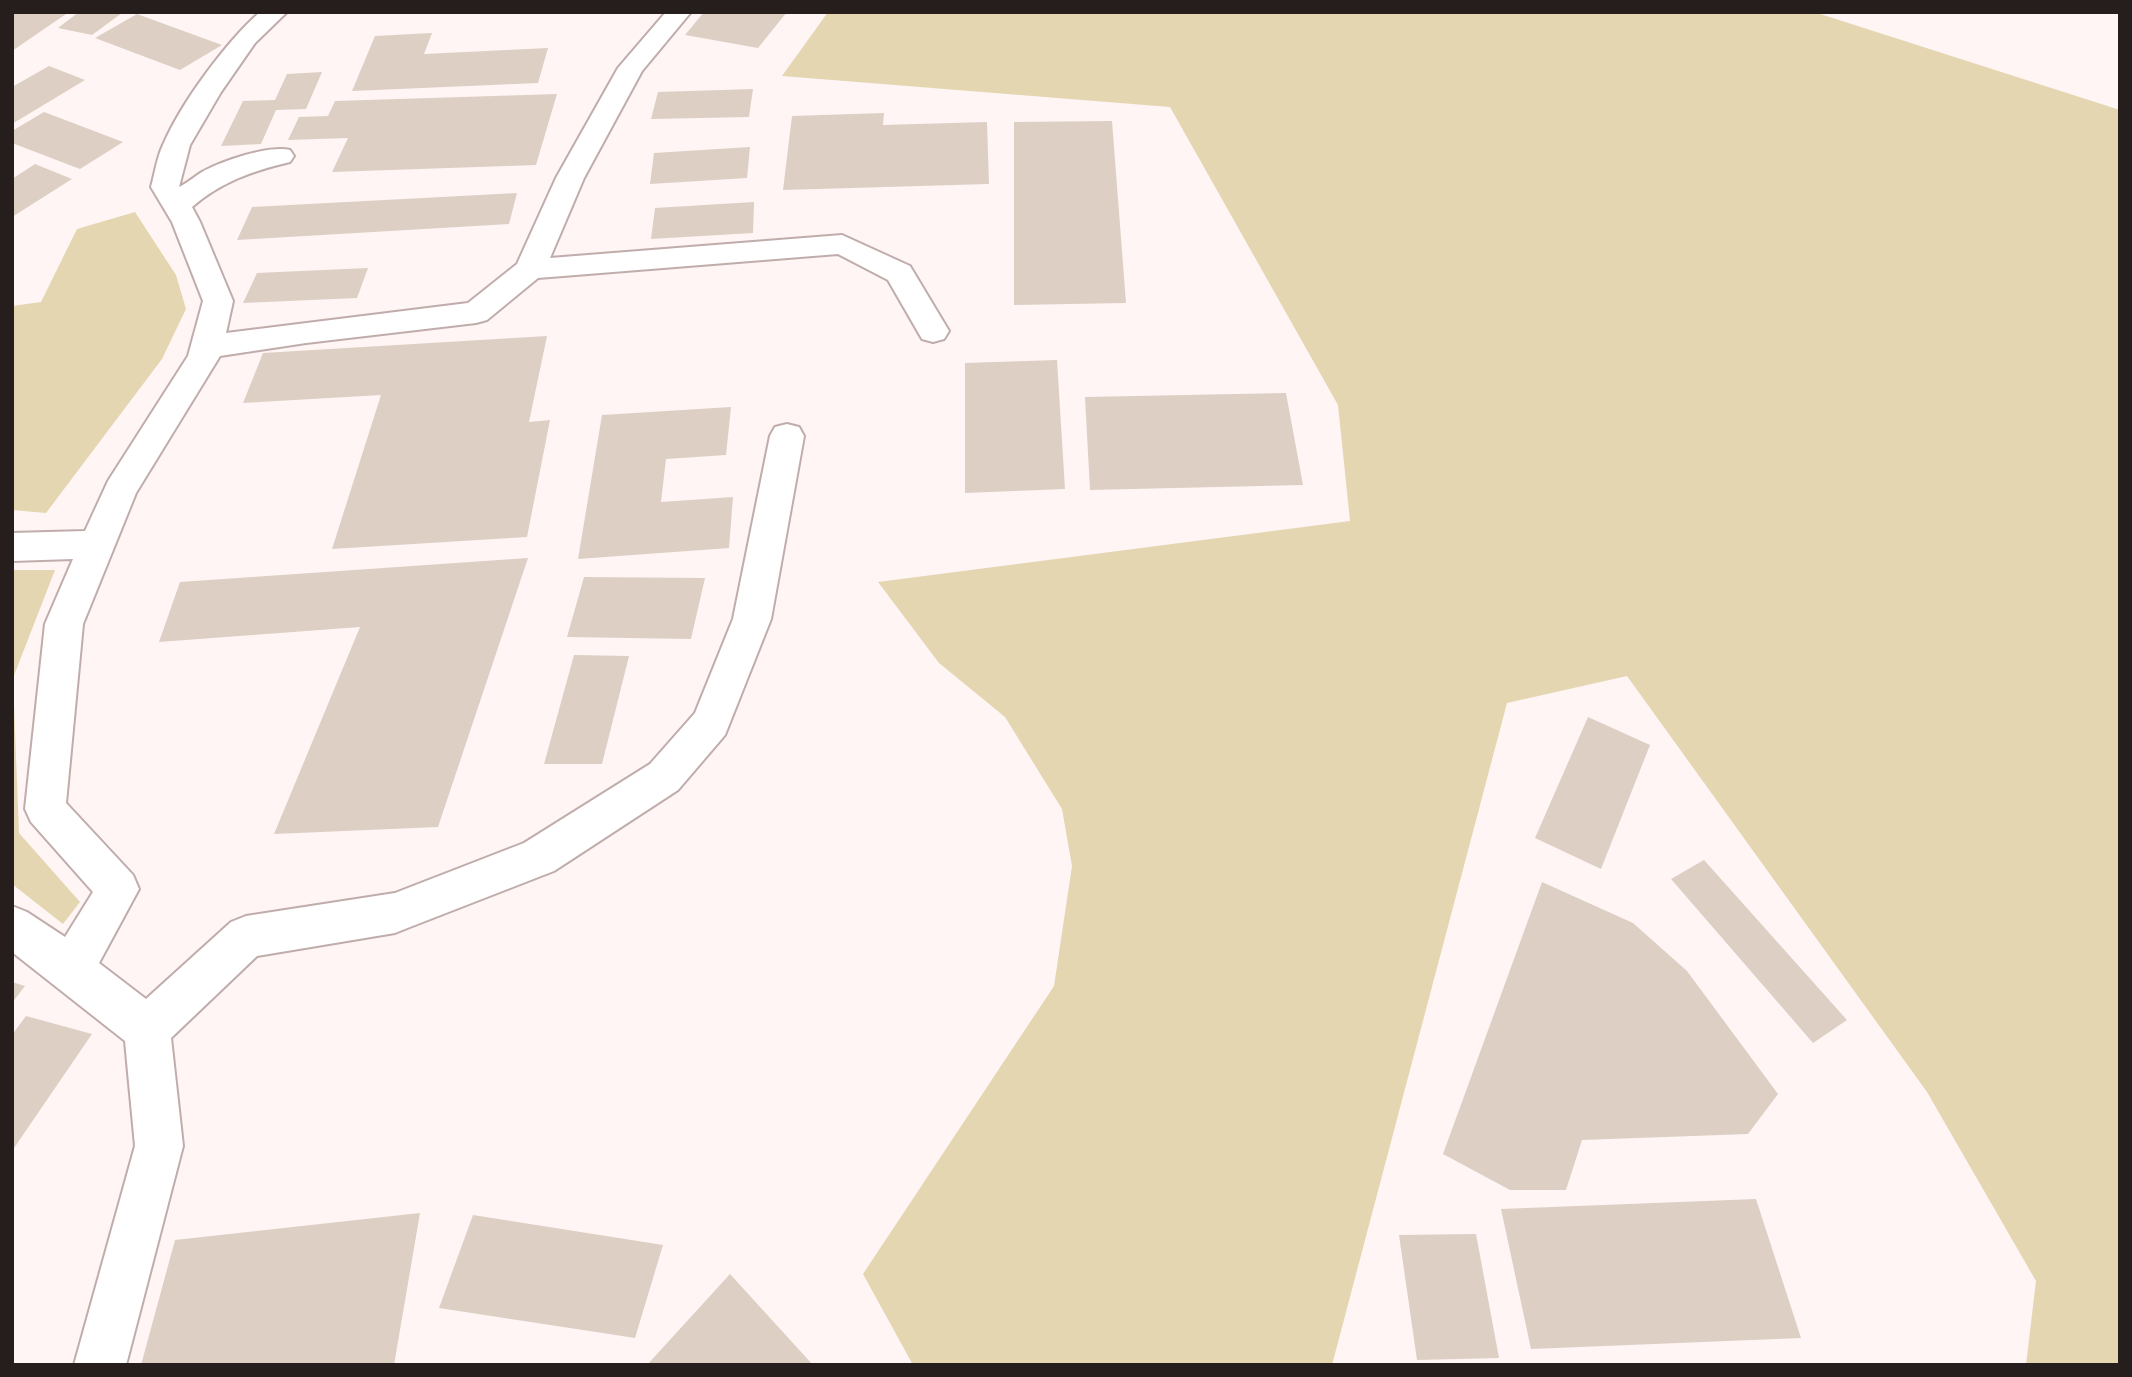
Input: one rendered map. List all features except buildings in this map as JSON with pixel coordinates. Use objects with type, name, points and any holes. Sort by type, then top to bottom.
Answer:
[{"type":"street","points":[[71,970],[118,889],[45,809],[64,624],[120,490],[204,357],[218,301],[177,205],[165,187],[176,145],[208,91],[246,38],[275,12]]},
{"type":"street","points":[[207,347],[306,332],[475,313],[530,269],[570,178],[631,68],[680,12]]},
{"type":"street","points":[[177,205],[201,184],[228,168],[280,156]]},
{"type":"street","points":[[530,269],[842,244],[899,273],[933,331]]},
{"type":"street","points":[[146,1029],[246,937],[395,913],[538,857],[664,777],[711,723],[752,619],[787,436]]},
{"type":"street","points":[[12,547],[97,545]]},
{"type":"street","points":[[12,927],[146,1029],[159,1146],[100,1365]]},
{"type":"shaded area","points":[[828,12],[1814,12],[2120,110],[2120,1365],[2026,1365],[2036,1281],[1927,1092],[1627,676],[1507,703],[1332,1365],[913,1365],[863,1274],[1054,986],[1072,866],[1062,809],[1005,717],[939,663],[878,582],[1350,521],[1338,405],[1170,107],[782,76]]},
{"type":"shaded area","points":[[135,212],[176,275],[186,309],[162,359],[46,513],[12,510],[12,306],[41,302],[77,229]]},
{"type":"shaded area","points":[[12,570],[55,570],[13,678],[19,833],[80,902],[63,924],[12,884]]}]
